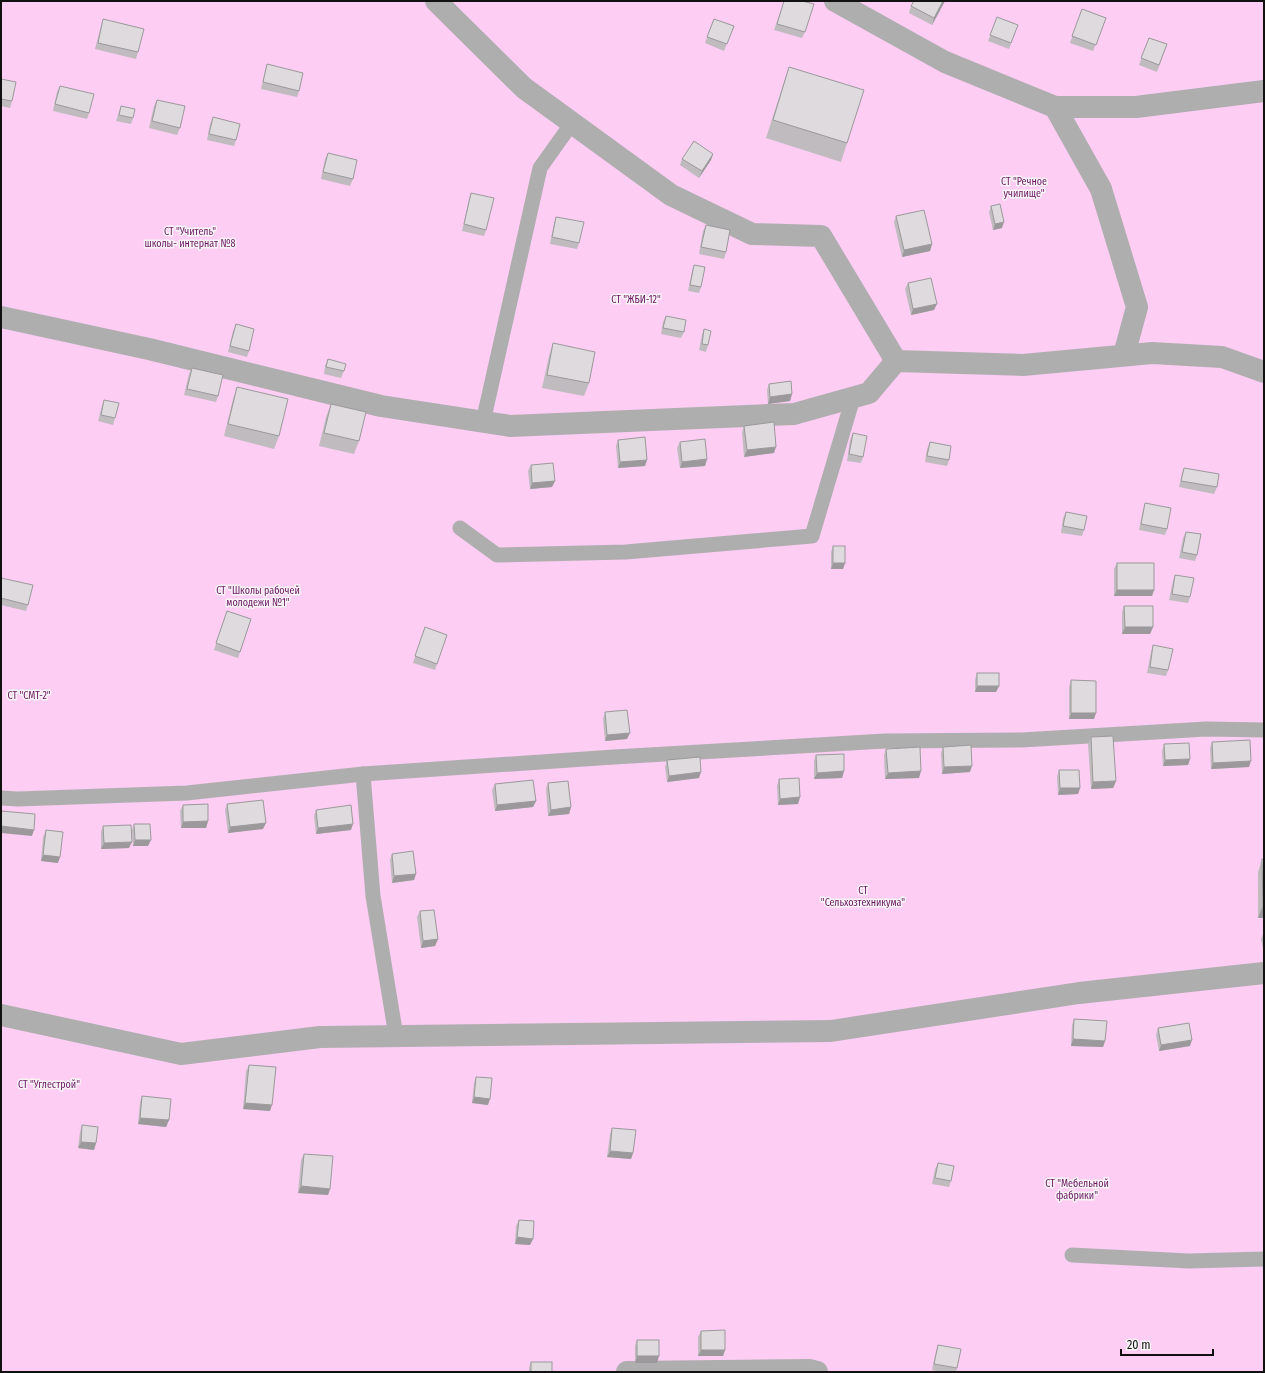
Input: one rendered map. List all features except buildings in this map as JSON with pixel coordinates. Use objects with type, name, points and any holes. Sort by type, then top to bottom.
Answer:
[{"type":"street","points":[[436,1],[524,88],[671,195],[752,234],[821,236],[896,362]]},
{"type":"street","points":[[835,1],[945,62],[1055,107],[1136,107],[1264,91]]},
{"type":"street","points":[[1055,107],[1101,189],[1137,308],[1124,356]]},
{"type":"street","points":[[1,317],[149,349],[381,406],[510,426],[794,414],[869,393],[896,362]]},
{"type":"street","points":[[896,362],[1023,365],[1152,353],[1222,357],[1264,372]]},
{"type":"street","points":[[1,1015],[181,1054],[320,1037],[830,1031],[1078,993],[1264,974]]},
{"type":"street","points":[[627,1372],[809,1370],[817,1372]]},
{"type":"lane","points":[[483,422],[540,168],[572,123]]},
{"type":"lane","points":[[460,528],[497,555],[626,552],[812,536],[853,398]]},
{"type":"lane","points":[[1,798],[18,799],[187,793],[363,774],[614,756],[885,741],[1022,740],[1206,730],[1264,730]]},
{"type":"lane","points":[[363,774],[373,896],[396,1036]]},
{"type":"lane","points":[[1072,1255],[1189,1261],[1264,1259]]},
{"type":"green space","points":[[1,1],[1264,1],[1264,1372],[1,1372]]},
{"type":"park label","name":"СТ \"Речное училище\"","points":[[1024,188]]},
{"type":"park label","name":"СТ \"Учитель\" школы- интернат №8","points":[[190,238]]},
{"type":"park label","name":"СТ \"ЖБИ-12\"","points":[[636,300]]},
{"type":"park label","name":"СТ \"Школы рабочей молодежи №1\"","points":[[258,596]]},
{"type":"park label","name":"СТ \"СМТ-2\"","points":[[29,696]]},
{"type":"park label","name":"СТ \"Сельхозтехникума\"","points":[[863,896]]},
{"type":"park label","name":"СТ \"Углестрой\"","points":[[49,1085]]},
{"type":"park label","name":"СТ \"Мебельной фабрики\"","points":[[1077,1190]]}]
